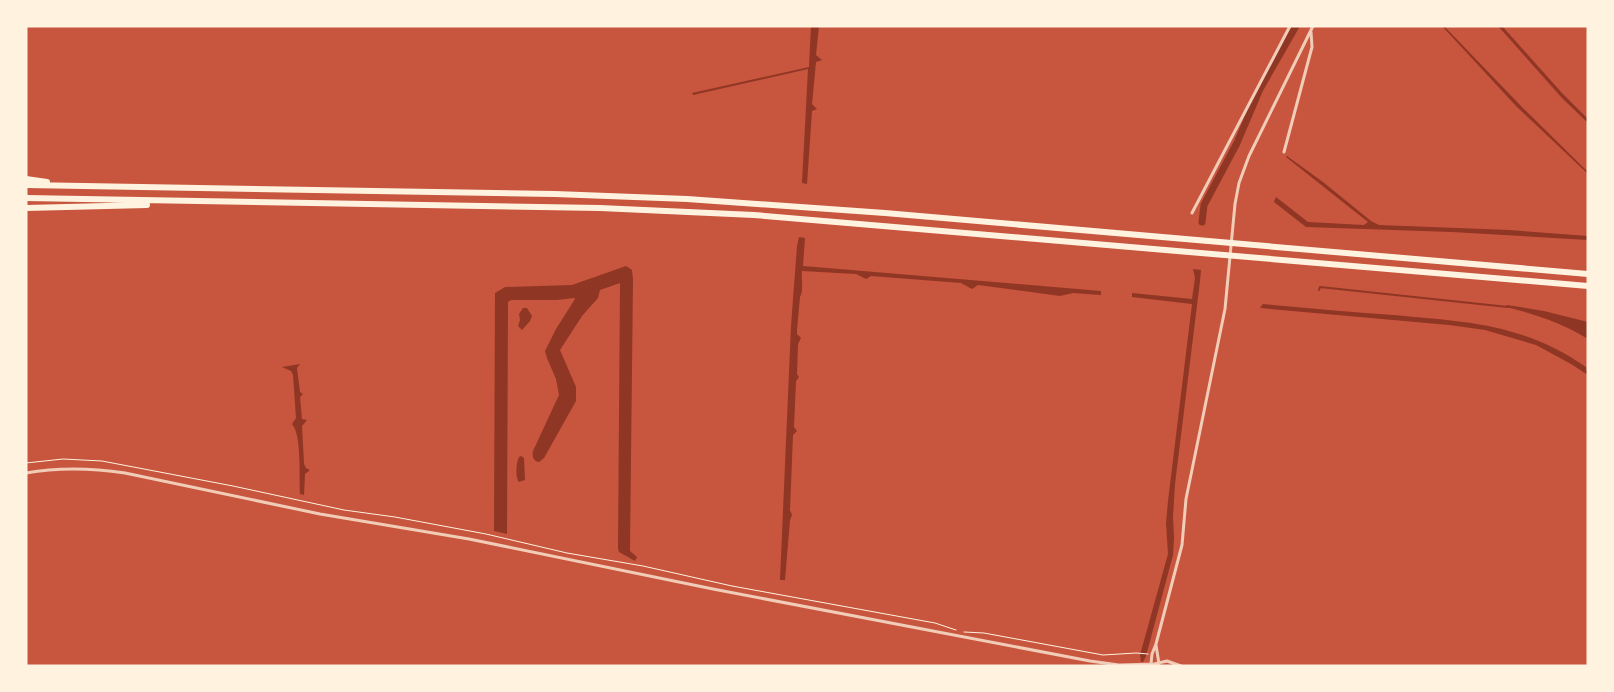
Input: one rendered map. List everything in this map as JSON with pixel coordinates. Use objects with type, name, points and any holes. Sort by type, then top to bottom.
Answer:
[{"type":"highway","points":[[26,179],[76,186]]},
{"type":"highway","points":[[26,185],[545,194],[686,199],[885,213],[1588,274]]},
{"type":"highway","points":[[26,198],[600,208],[754,215],[1588,286]]},
{"type":"highway","points":[[26,208],[216,202]]},
{"type":"street","points":[[1192,213],[1290,26]]},
{"type":"street","points":[[1150,664],[1182,545],[1190,481],[1225,309],[1234,213],[1239,183],[1249,156],[1313,26]]},
{"type":"street","points":[[1284,152],[1312,47],[1311,32]]},
{"type":"street","points":[[26,472],[69,468],[125,473],[320,514],[469,539],[674,581],[1080,659],[1119,665],[1159,664],[1168,661],[1181,666]]},
{"type":"street","points":[[1156,644],[1159,664]]},
{"type":"street","points":[[1159,664],[1164,666]]},
{"type":"path","points":[[26,463],[63,459],[102,461],[233,486],[307,503],[476,532],[567,553],[935,623],[958,631],[984,633],[1103,655],[1147,654]]},
{"type":"shaded area","points":[[811,26],[819,26],[816,55],[822,60],[816,62],[812,104],[817,109],[812,111],[807,184],[802,183],[808,69],[693,95],[692,93],[809,67]]},
{"type":"shaded area","points":[[1442,26],[1444,26],[1588,174],[1516,106]]},
{"type":"shaded area","points":[[1498,26],[1502,26],[1588,119],[1588,123],[1562,98]]},
{"type":"shaded area","points":[[1287,156],[1371,221],[1379,225],[1509,230],[1588,236],[1588,240],[1452,232],[1306,227],[1274,202],[1276,197],[1308,222],[1364,225],[1368,222]]},
{"type":"shaded area","points":[[799,237],[805,238],[803,266],[1101,291],[1101,295],[1073,293],[1060,296],[978,285],[972,289],[961,283],[871,276],[866,279],[856,274],[802,271],[802,291],[797,330],[797,334],[801,338],[798,344],[797,374],[799,377],[796,381],[794,427],[797,431],[793,435],[790,510],[792,515],[785,580],[780,580],[791,326]]},
{"type":"shaded area","points":[[626,266],[632,270],[633,279],[630,551],[637,557],[635,561],[619,552],[618,549],[620,283],[600,290],[598,298],[582,316],[560,350],[576,387],[576,401],[544,458],[539,462],[533,458],[533,451],[559,395],[556,379],[545,351],[575,299],[511,300],[508,302],[507,534],[494,531],[495,293],[505,287],[572,285]]},
{"type":"shaded area","points":[[1193,269],[1201,270],[1175,484],[1173,555],[1146,656],[1143,662],[1141,662],[1140,655],[1168,554],[1166,523],[1168,501],[1192,304],[1132,297],[1132,293],[1192,299],[1195,278]]},
{"type":"shaded area","points":[[1263,304],[1446,320],[1493,327],[1539,341],[1562,352],[1586,367],[1588,375],[1536,345],[1485,330],[1260,308]]},
{"type":"shaded area","points":[[1507,305],[1544,311],[1588,322],[1588,339],[1538,316],[1506,307]]},
{"type":"shaded area","points":[[523,308],[527,308],[532,316],[522,330],[518,326],[519,314]]},
{"type":"shaded area","points":[[300,364],[297,368],[300,392],[303,394],[300,397],[302,419],[307,420],[302,426],[304,464],[310,470],[305,474],[304,495],[300,494],[299,447],[292,424],[296,418],[293,375],[291,371],[282,367]]},
{"type":"shaded area","points":[[521,456],[524,458],[525,480],[519,482],[517,466]]},
{"type":"waterway","points":[[1202,222],[1204,205],[1237,143],[1260,89],[1296,26]]},
{"type":"waterway","points":[[1319,290],[1320,287],[1508,307]]}]
